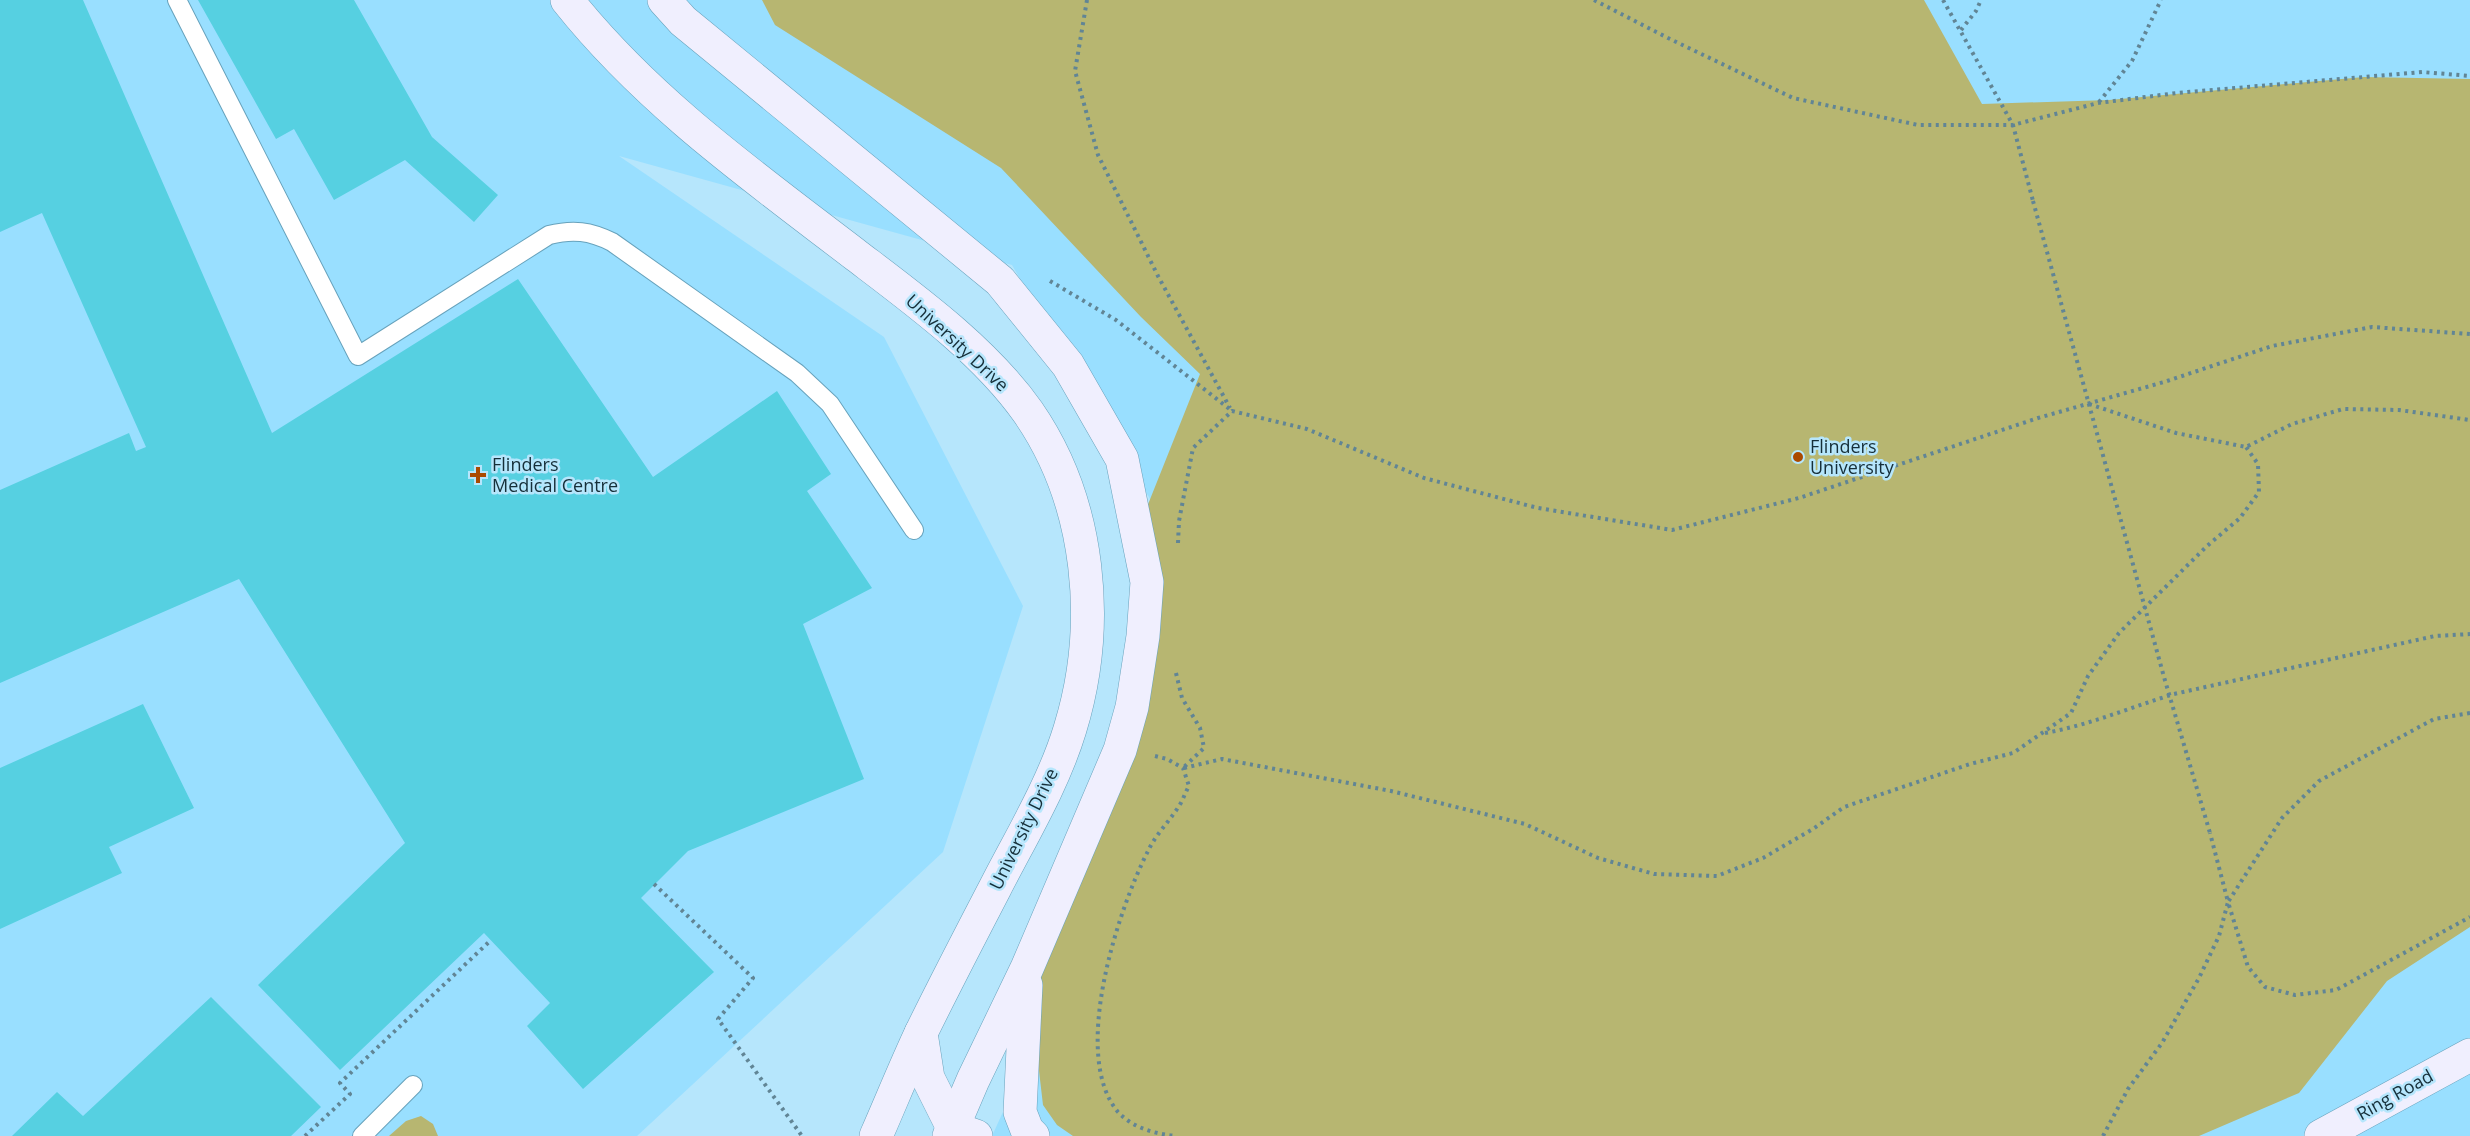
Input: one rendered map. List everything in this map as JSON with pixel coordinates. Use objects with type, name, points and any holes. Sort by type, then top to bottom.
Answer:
[{"type":"street","name":"University Drive","points":[[567,0],[622,64],[680,118],[897,286],[994,372],[1028,412],[1054,458],[1071,502],[1085,560],[1089,626],[1083,676],[1070,731],[1044,793],[921,1034],[876,1136]]},
{"type":"street","points":[[664,0],[683,21],[1000,281],[1068,365],[1122,459],[1147,582],[1143,636],[1132,707],[1120,750],[1026,968],[950,1134]]},
{"type":"street","points":[[1026,968],[1020,1112],[1027,1130],[1033,1136]]},
{"type":"street","points":[[921,1034],[928,1078],[950,1134]]},
{"type":"street","name":"Ring Road","points":[[2321,1136],[2470,1055]]},
{"type":"lane","points":[[177,0],[358,356],[549,235],[565,231],[583,231],[598,235],[612,242],[796,373],[830,405],[914,530]]},
{"type":"lane","points":[[362,1136],[413,1085]]},
{"type":"path","points":[[1087,0],[1075,70],[1098,155],[1158,276],[1232,411],[1307,429],[1424,478],[1538,508],[1672,530],[1799,498],[2038,418],[2164,382],[2272,346],[2372,327],[2470,334]]},
{"type":"path","points":[[1594,0],[1793,98],[1918,125],[2013,125],[2098,103],[2177,93],[2422,72],[2470,76]]},
{"type":"path","points":[[1943,0],[2013,125],[2164,677],[2248,967],[2265,987],[2295,995],[2336,990],[2470,917]]},
{"type":"path","points":[[1961,30],[1976,12],[1981,0]]},
{"type":"path","points":[[2098,103],[2132,61],[2161,0]]},
{"type":"path","points":[[2088,403],[2176,433],[2246,447],[2292,424],[2343,409],[2399,410],[2470,420]]},
{"type":"path","points":[[1177,554],[1179,521],[1193,448],[1232,411]]},
{"type":"path","points":[[1183,768],[1222,759],[1391,791],[1525,824],[1598,858],[1654,874],[1717,876],[1763,858],[1813,829],[1844,807],[1892,789],[2013,753],[2071,713],[2088,676],[2119,633],[2207,546],[2240,518],[2259,492],[2258,464],[2246,447]]},
{"type":"path","points":[[2044,733],[2077,727],[2174,693],[2435,636],[2470,634]]},
{"type":"path","points":[[1174,668],[1182,698],[1200,728],[1204,748],[1183,768]]},
{"type":"path","points":[[2103,1136],[2128,1089],[2163,1043],[2219,936],[2228,902],[2282,818],[2319,781],[2434,719],[2470,713]]},
{"type":"path","points":[[1120,750],[1167,759],[1183,768],[1189,786],[1179,807],[1162,826],[1147,852],[1119,923],[1107,963],[1098,1025],[1098,1064],[1101,1079],[1118,1111],[1134,1124],[1147,1130],[1176,1136]]},
{"type":"path","points":[[654,884],[753,978],[718,1019],[802,1136]]},
{"type":"path","points":[[305,1136],[350,1094],[340,1083],[491,940]]},
{"type":"shaded area","name":"Flinders University","points":[[0,0],[2470,0],[2470,1136],[992,1136],[1172,741],[1192,570],[1012,265],[619,156],[884,337],[1023,606],[943,852],[637,1136],[0,1136]]},
{"type":"shaded area","name":"Flinders University","points":[[762,0],[1924,0],[1982,104],[2109,100],[2364,77],[2470,79],[2470,927],[2387,981],[2299,1093],[2199,1136],[1073,1136],[1057,1125],[1043,1105],[1027,968],[1120,750],[1137,532],[1200,374],[1141,317],[1001,168],[775,25]]},
{"type":"shaded area","points":[[421,1116],[433,1124],[438,1136],[389,1136],[406,1121]]},
{"type":"building","points":[[0,0],[83,0],[272,433],[518,279],[653,477],[777,391],[831,474],[807,491],[872,588],[803,624],[864,779],[688,851],[641,898],[714,972],[583,1089],[527,1026],[550,1003],[484,933],[340,1070],[258,985],[405,843],[239,579],[0,683],[0,490],[129,433],[136,451],[146,447],[42,213],[0,232]]},
{"type":"building","points":[[198,0],[354,0],[432,137],[498,195],[474,222],[405,160],[334,200],[294,129],[276,139]]},
{"type":"building","points":[[143,704],[194,808],[109,847],[122,873],[0,929],[0,768]]},
{"type":"building","points":[[211,997],[321,1107],[291,1136],[12,1136],[57,1092],[83,1116]]},
{"type":"place","name":"Flinders University","points":[[1798,457]]},
{"type":"place","name":"Flinders Medical Centre","points":[[478,475]]}]
